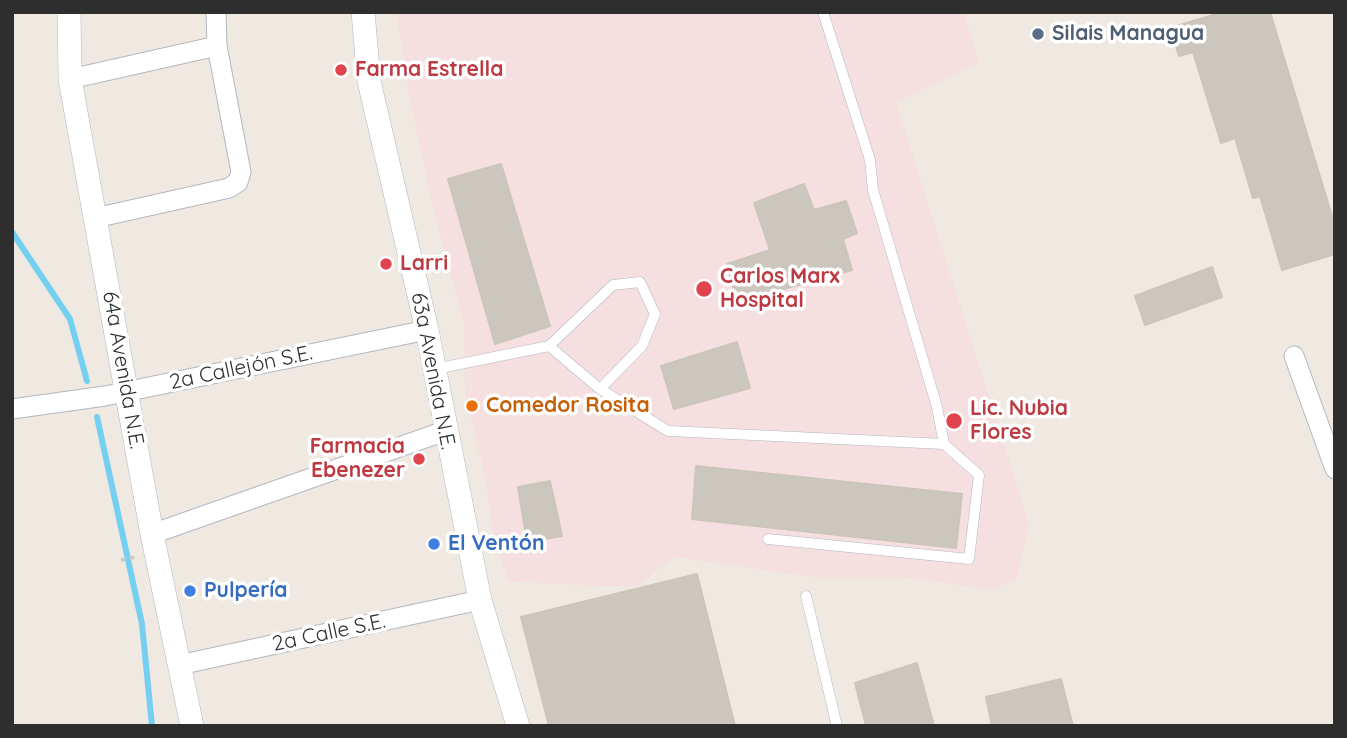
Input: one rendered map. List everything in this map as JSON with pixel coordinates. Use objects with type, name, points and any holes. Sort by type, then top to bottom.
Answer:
[{"type":"street","name":"64a Avenida N.E.","points":[[69,12],[71,79],[152,534],[192,726]]},
{"type":"street","points":[[95,218],[229,188],[238,182],[241,172],[217,47],[216,12]]},
{"type":"street","name":"63a Avenida N.E.","points":[[363,12],[369,81],[427,330],[480,600],[519,726]]},
{"type":"street","points":[[71,79],[217,47]]},
{"type":"street","name":"2a Callejón S.E.","points":[[12,409],[105,396],[427,330]]},
{"type":"street","points":[[1294,356],[1335,469]]},
{"type":"street","points":[[152,534],[445,431]]},
{"type":"street","name":"2a Calle S.E.","points":[[179,665],[480,600]]},
{"type":"lane","points":[[768,539],[970,559],[979,475],[944,444],[937,407],[873,190],[870,160],[822,12]]},
{"type":"lane","points":[[435,369],[549,346],[613,285],[640,282],[655,314],[642,346],[600,389]]},
{"type":"lane","points":[[549,346],[600,389],[668,431],[944,444]]},
{"type":"lane","points":[[806,596],[837,726]]},
{"type":"path","points":[[121,560],[135,557]]},
{"type":"shaded area","name":"Carlos Marx Hospital","points":[[396,12],[964,12],[979,63],[896,102],[1029,523],[1017,579],[992,590],[905,577],[811,577],[675,557],[635,587],[509,582],[494,542],[485,476],[465,395],[464,325],[429,190],[409,94]]},
{"type":"building","points":[[1223,12],[1270,12],[1335,226],[1335,254],[1282,270],[1260,196],[1253,198],[1235,138],[1221,143],[1193,52],[1179,56],[1170,28]]},
{"type":"building","points":[[501,164],[550,326],[495,344],[448,179]]},
{"type":"building","points":[[804,184],[814,210],[846,201],[857,233],[843,239],[852,270],[737,302],[727,264],[770,250],[754,203]]},
{"type":"building","points":[[1212,267],[1222,297],[1145,325],[1135,296]]},
{"type":"building","points":[[737,342],[750,388],[674,409],[661,366]]},
{"type":"building","points":[[696,466],[962,494],[956,548],[692,519]]},
{"type":"building","points":[[550,481],[562,536],[527,542],[518,487]]},
{"type":"building","points":[[697,574],[735,726],[549,726],[521,617]]},
{"type":"building","points":[[917,663],[934,726],[866,726],[855,683]]},
{"type":"building","points":[[1061,679],[1073,726],[992,726],[986,697]]},
{"type":"waterway","points":[[12,232],[70,319],[87,381]]},
{"type":"waterway","points":[[97,417],[142,624],[152,726]]},
{"type":"place","name":"Silais Managua","points":[[1038,34]]},
{"type":"place","name":"Farma Estrella","points":[[341,70]]},
{"type":"place","name":"Larri","points":[[386,264]]},
{"type":"place","name":"Carlos Marx Hospital","points":[[704,289]]},
{"type":"place","name":"Comedor Rosita","points":[[472,406]]},
{"type":"place","name":"Lic. Nubia Flores","points":[[954,421]]},
{"type":"place","name":"Farmacia Ebenezer","points":[[419,459]]},
{"type":"place","name":"El Ventón","points":[[434,544]]},
{"type":"place","name":"Pulpería","points":[[190,591]]}]
